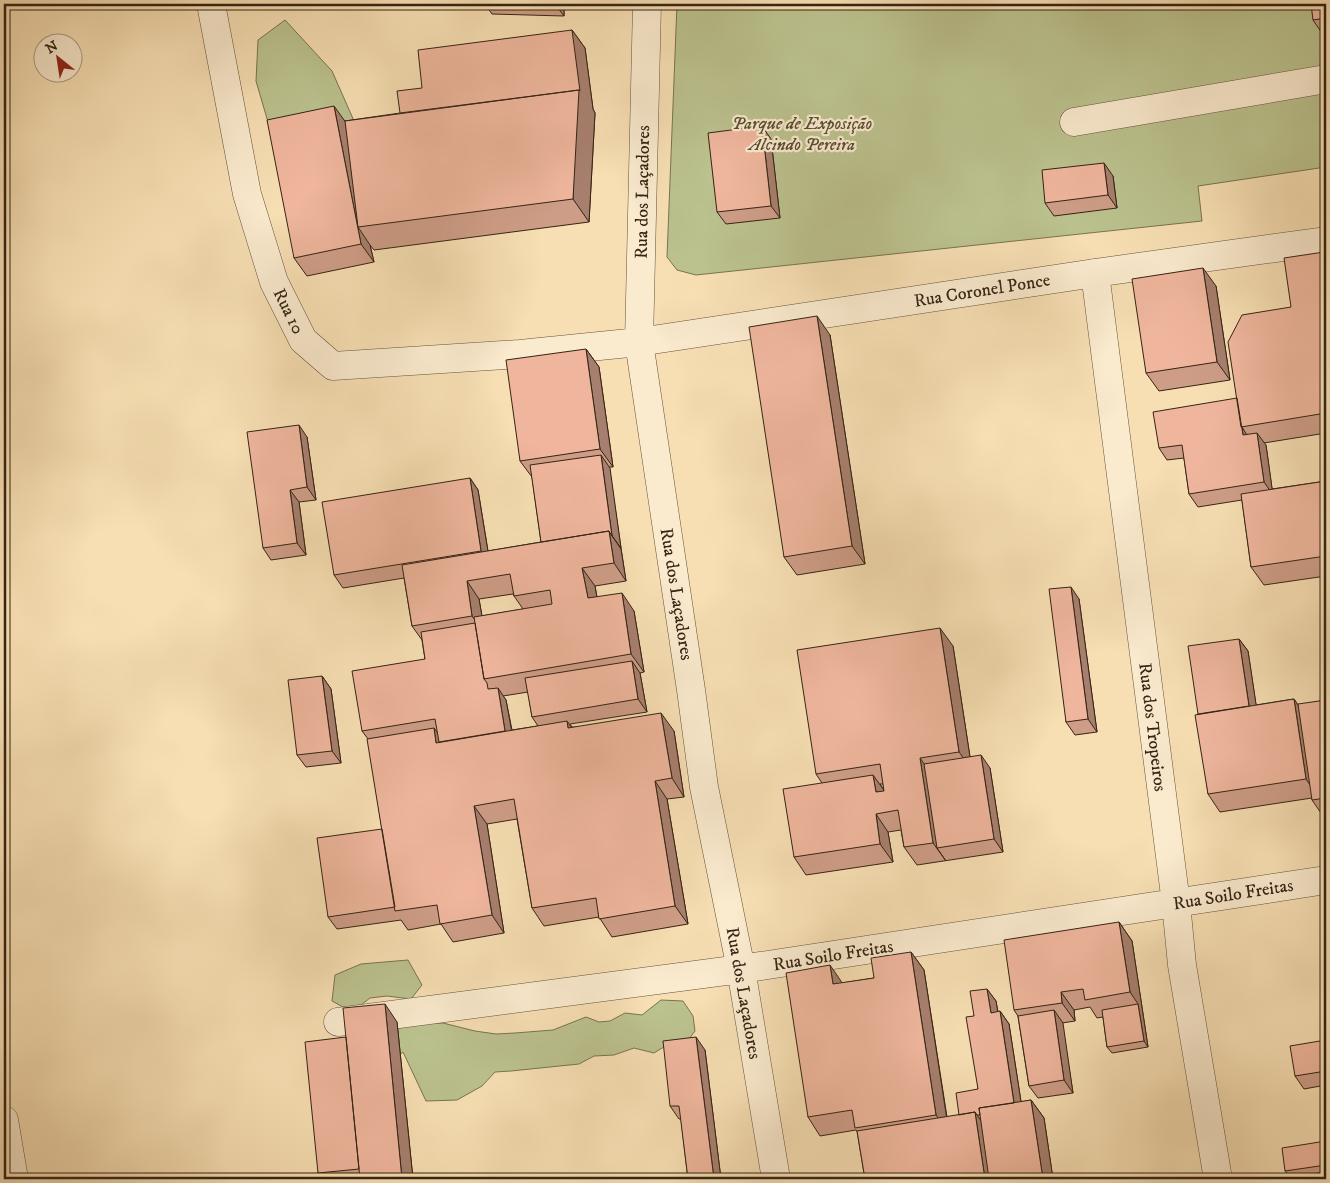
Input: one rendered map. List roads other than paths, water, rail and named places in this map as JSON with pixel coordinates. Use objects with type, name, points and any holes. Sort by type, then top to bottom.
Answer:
[{"type":"street","name":"Rua 10","points":[[211,4],[248,194],[274,282],[303,340],[333,366],[520,354],[639,342]]},
{"type":"street","name":"Rua dos Laçadores","points":[[647,4],[639,342],[692,690],[704,787],[741,969],[776,1179]]},
{"type":"street","points":[[1074,122],[1326,79]]},
{"type":"street","name":"Rua Coronel Ponce","points":[[639,342],[1095,273],[1326,241]]},
{"type":"street","name":"Rua dos Tropeiros","points":[[1095,273],[1176,903],[1182,965],[1218,1179]]},
{"type":"street","name":"Rua Soilo Freitas","points":[[338,1022],[741,969],[1326,880]]},
{"type":"street","points":[[4,1120],[14,1179]]},
{"type":"park label","name":"Parque de Exposição Alcindo Pereira","points":[[802,133]]}]
